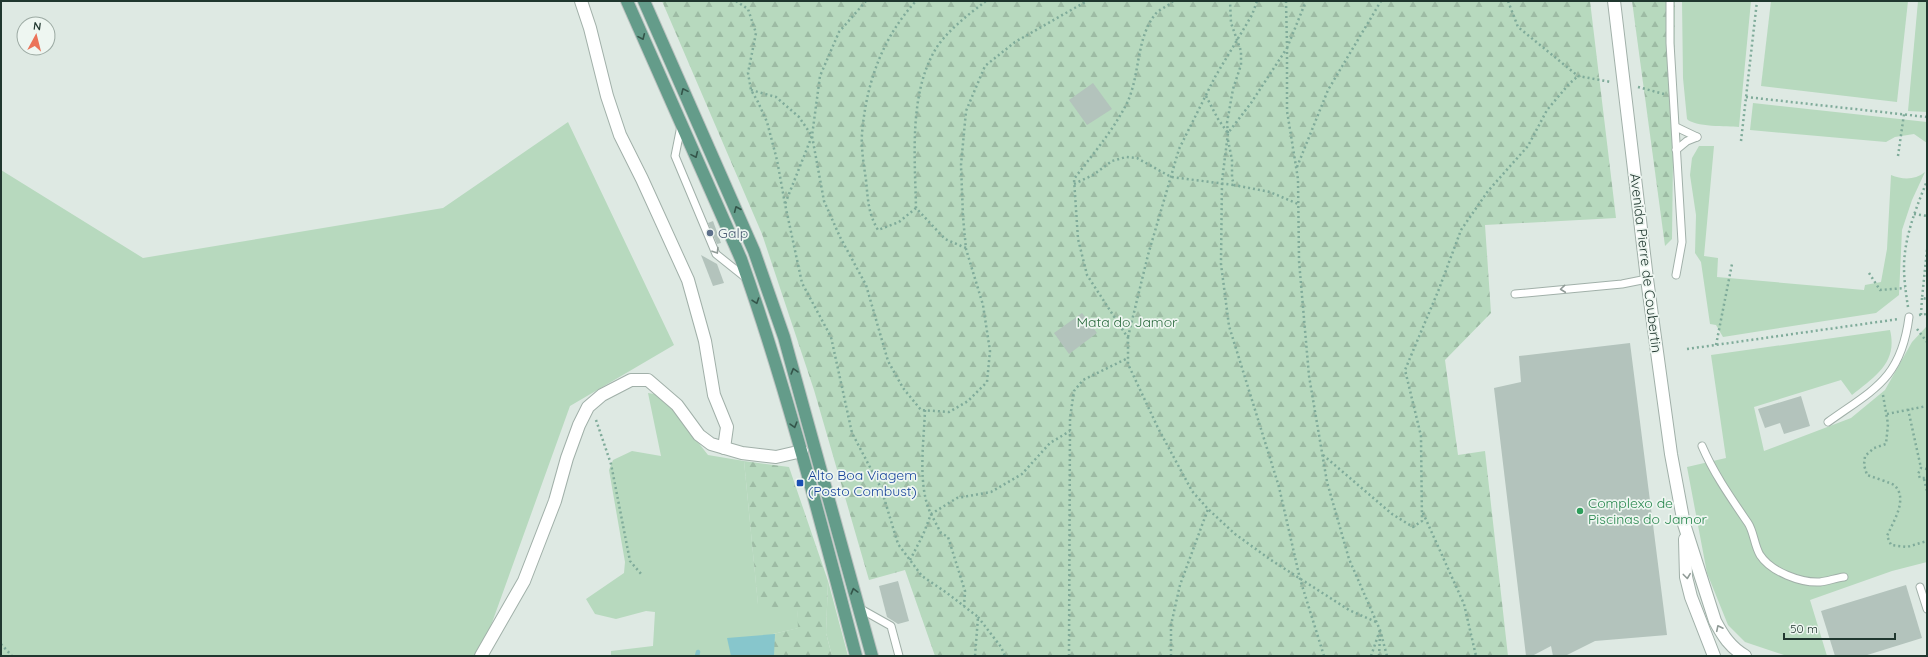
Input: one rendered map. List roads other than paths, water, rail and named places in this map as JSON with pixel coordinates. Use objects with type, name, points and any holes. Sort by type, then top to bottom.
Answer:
[{"type":"main road","points":[[627,1],[741,259],[748,279],[771,345],[802,451],[856,656]]},
{"type":"main road","points":[[644,1],[754,251],[784,337],[872,656]]},
{"type":"street","points":[[581,1],[590,28],[607,96],[620,135],[642,179],[688,280],[705,341],[714,395],[727,427],[724,448]]},
{"type":"street","name":"Avenida Pierre de Coubertin","points":[[1614,1],[1646,279],[1671,454],[1684,524],[1722,636],[1730,646],[1745,656]]},
{"type":"street","points":[[481,656],[524,581],[556,501],[567,458],[578,425],[588,407],[602,395],[631,380],[648,380],[677,405],[699,435],[711,444],[742,454],[776,457],[802,451]]},
{"type":"street","name":"Avenida Pierre de Coubertin","points":[[1684,524],[1686,577],[1691,597],[1714,656]]},
{"type":"lane","points":[[1670,1],[1670,43],[1682,242],[1676,274]]},
{"type":"lane","points":[[681,124],[675,156],[716,254],[748,279]]},
{"type":"lane","points":[[1676,127],[1697,136],[1687,141],[1676,150]]},
{"type":"lane","points":[[1515,294],[1622,284],[1646,279]]},
{"type":"lane","points":[[1828,422],[1863,399],[1889,375],[1898,358],[1906,336],[1909,317]]},
{"type":"lane","points":[[1702,446],[1726,492],[1748,524],[1761,556],[1769,564],[1786,574],[1809,581],[1821,582],[1844,577]]},
{"type":"lane","points":[[1920,587],[1927,609]]},
{"type":"lane","points":[[859,608],[891,626],[899,656]]},
{"type":"water","points":[[775,634],[774,655],[731,656],[727,638]]},
{"type":"waterway","points":[[697,656],[698,652]]},
{"type":"place","name":"Galp","points":[[710,233]]},
{"type":"place","name":"Alto Boa Viagem (Posto Combust)","points":[[800,483]]},
{"type":"place","name":"Complexo de Piscinas do Jamor","points":[[1580,511]]},
{"type":"park label","name":"Mata do Jamor","points":[[1127,322]]}]
